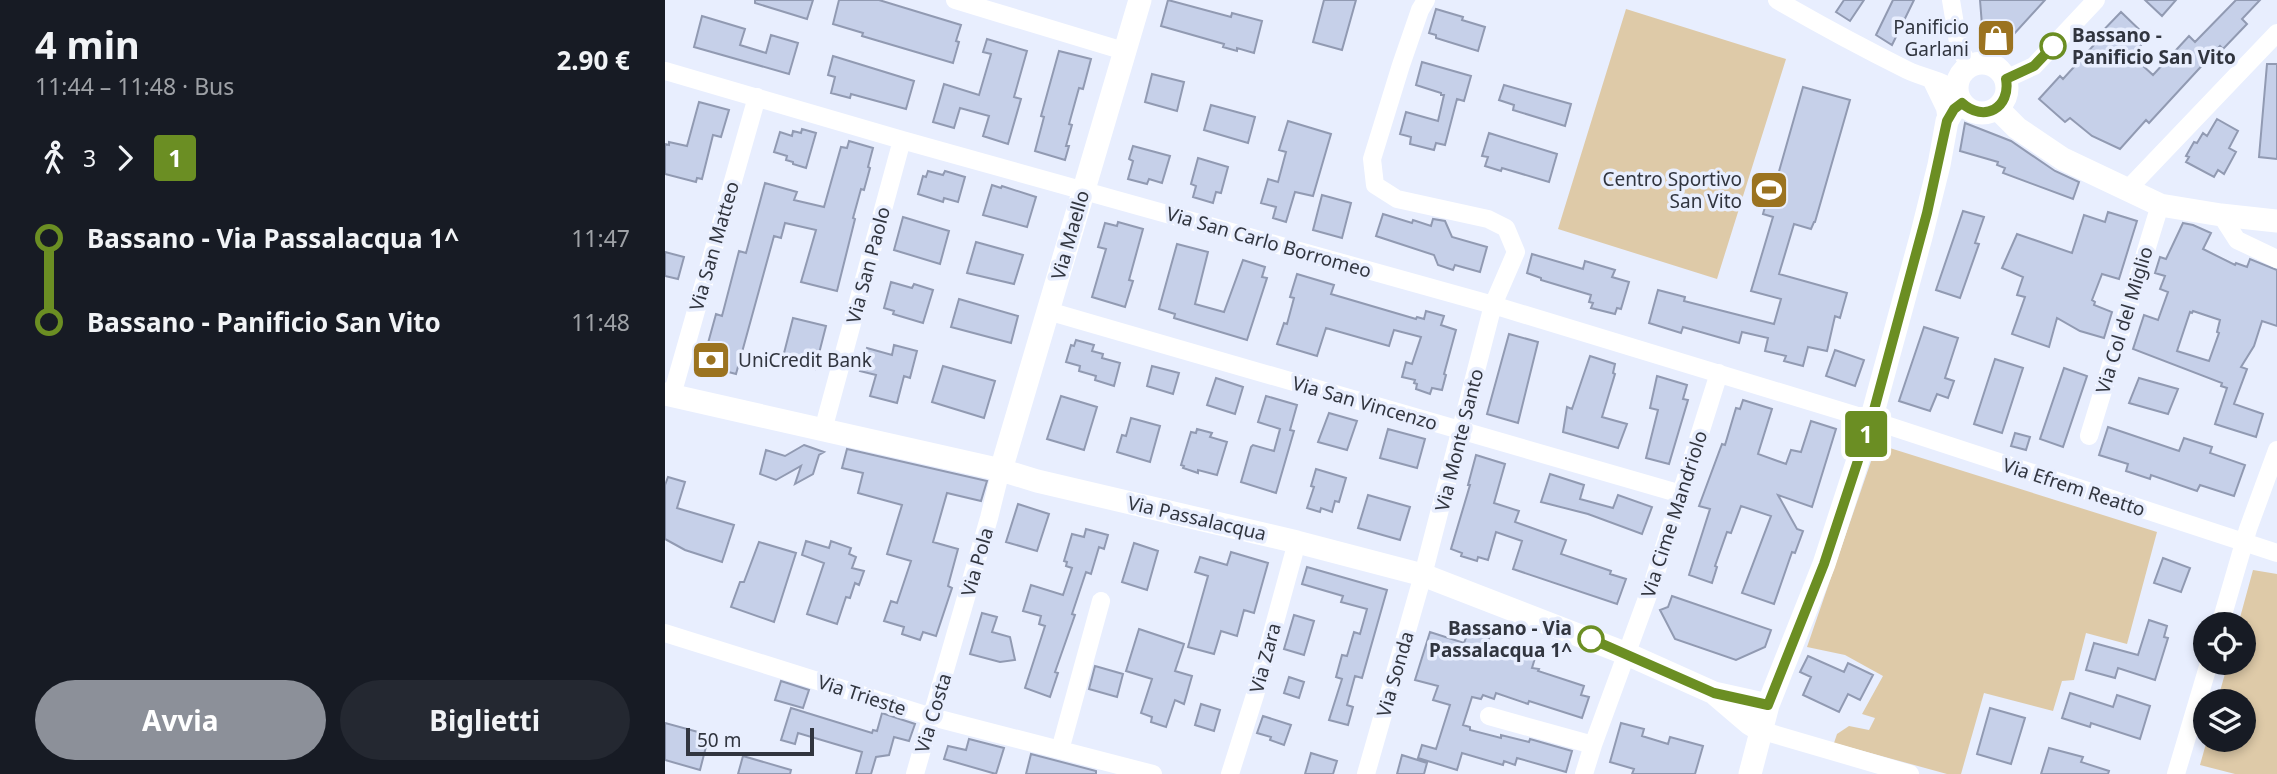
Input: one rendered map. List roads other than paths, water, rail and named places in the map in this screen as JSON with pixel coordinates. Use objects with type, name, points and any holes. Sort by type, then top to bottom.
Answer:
[{"type":"street","name":"Via Maello","points":[[1001,470],[1140,0]]},
{"type":"street","name":"Via Monte Santo","points":[[1423,575],[1493,305],[1516,252],[1506,228],[1488,219],[1397,199],[1375,185],[1372,159],[1401,65],[1426,0]]},
{"type":"street","points":[[1777,0],[1837,36],[1917,74],[1954,83],[1975,111],[1982,113],[1997,108],[2006,95],[2006,79],[1995,66],[1987,63],[1954,83],[1945,108],[1947,121]]},
{"type":"street","points":[[1750,774],[1768,705],[1824,564],[1871,421],[1927,213],[1947,121],[1954,109],[1954,83],[1959,48],[1951,0]]},
{"type":"street","points":[[2006,79],[2034,66],[2096,0]]},
{"type":"street","points":[[963,1],[1124,51]]},
{"type":"street","points":[[2128,190],[2277,33]]},
{"type":"street","name":"Via San Carlo Borromeo","points":[[665,71],[1493,305],[1871,421]]},
{"type":"street","name":"Via San Matteo","points":[[669,395],[757,97]]},
{"type":"street","points":[[1997,108],[2017,128],[2063,159],[2160,205],[2277,221]]},
{"type":"street","name":"Via San Paolo","points":[[823,430],[902,140]]},
{"type":"street","name":"Via Col del Miglio","points":[[2088,436],[2160,205]]},
{"type":"street","points":[[2221,215],[2237,240],[2277,259]]},
{"type":"street","name":"Via San Vincenzo","points":[[1048,311],[1681,494]]},
{"type":"street","name":"Via Cime Mandriolo","points":[[1584,774],[1681,494],[1719,373]]},
{"type":"street","name":"Via Passalacqua","points":[[669,395],[1001,470],[1423,575],[1627,654],[1714,693]]},
{"type":"street","name":"Via Efrem Reatto","points":[[1871,421],[2277,553]]},
{"type":"street","points":[[2224,612],[2244,543],[2277,450]]},
{"type":"street","name":"Via Pola","points":[[951,653],[1001,470]]},
{"type":"street","name":"Via Zara","points":[[1230,774],[1297,542]]},
{"type":"street","name":"Via Sonda","points":[[1366,774],[1423,575]]},
{"type":"street","points":[[1060,750],[1101,601]]},
{"type":"street","name":"Via Trieste","points":[[665,633],[932,717],[1153,774]]},
{"type":"street","name":"Via Costa","points":[[915,774],[951,653]]},
{"type":"street","points":[[2176,774],[2205,675]]},
{"type":"street","points":[[1714,693],[1768,705]]},
{"type":"street","points":[[1714,693],[1749,724],[1760,730],[1910,774]]},
{"type":"street","points":[[1489,716],[1593,746]]},
{"type":"place","name":"Panificio Garlani","points":[[1996,38]]},
{"type":"place","name":"Bassano - Panificio San Vito","points":[[2053,46]]},
{"type":"place","name":"Centro Sportivo San Vito","points":[[1769,190]]},
{"type":"place","name":"UniCredit Bank","points":[[711,360]]},
{"type":"place","name":"Bassano - Via Passalacqua 1^","points":[[1591,639]]}]
